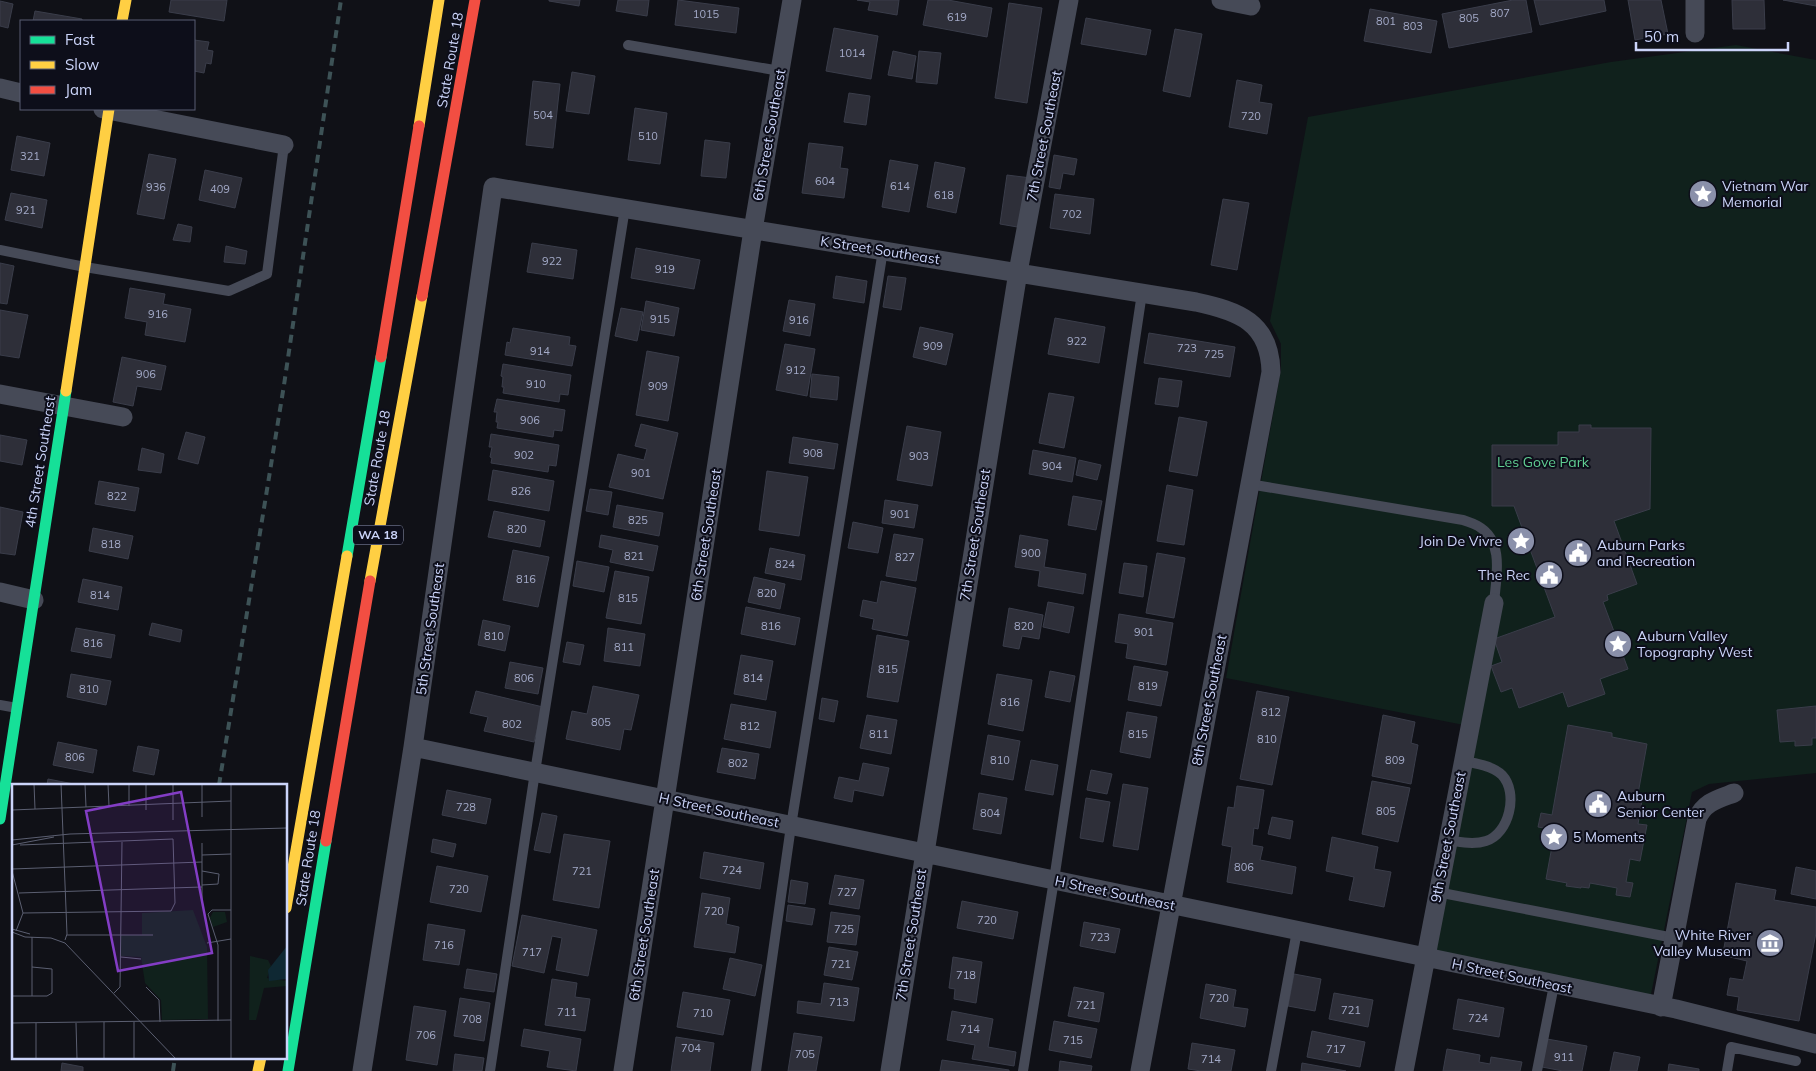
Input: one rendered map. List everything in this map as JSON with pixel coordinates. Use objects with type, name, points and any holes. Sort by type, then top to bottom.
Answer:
[{"type":"main road","points":[[122,20],[126,0]]},
{"type":"main road","name":"State Route 18","points":[[288,896],[402,234],[439,0]]},
{"type":"main road","name":"State Route 18","points":[[288,1071],[362,624],[475,0]]},
{"type":"main road","name":"4th Street Southeast","points":[[0,817],[64,406],[107,110]]},
{"type":"main road","points":[[258,1071],[261,1058]]},
{"type":"street","name":"6th Street Southeast","points":[[623,1071],[753,230],[792,0]]},
{"type":"street","name":"7th Street Southeast","points":[[890,1071],[1018,272],[1069,0]]},
{"type":"street","points":[[1220,0],[1251,6]]},
{"type":"street","points":[[1695,0],[1695,33]]},
{"type":"street","points":[[0,88],[20,92]]},
{"type":"street","points":[[112,110],[284,145]]},
{"type":"street","name":"K Street Southeast","points":[[493,187],[1018,272],[1220,307],[1245,318],[1259,332]]},
{"type":"street","name":"5th Street Southeast","points":[[362,1071],[413,747],[493,187]]},
{"type":"street","name":"8th Street Southeast","points":[[1140,1071],[1271,372],[1271,359],[1259,332]]},
{"type":"street","points":[[0,394],[123,417]]},
{"type":"street","points":[[0,592],[34,600]]},
{"type":"street","name":"9th Street Southeast","points":[[1404,1071],[1462,760],[1494,603]]},
{"type":"street","name":"H Street Southeast","points":[[413,747],[1661,1006],[1816,1044]]},
{"type":"street","points":[[1661,1006],[1698,816],[1709,802],[1734,793]]},
{"type":"lane","points":[[628,46],[780,71]]},
{"type":"lane","points":[[0,250],[229,291],[267,274],[284,145]]},
{"type":"lane","points":[[490,1071],[535,772],[626,208]]},
{"type":"lane","points":[[756,1071],[791,826],[883,250]]},
{"type":"lane","points":[[1023,1071],[1054,880],[1142,293]]},
{"type":"lane","points":[[1249,484],[1463,520],[1479,526],[1488,535],[1497,558],[1494,603]]},
{"type":"lane","points":[[0,705],[18,708]]},
{"type":"lane","points":[[1447,840],[1477,842],[1486,841],[1496,836],[1503,828],[1510,806],[1508,783],[1501,774],[1484,765],[1462,760]]},
{"type":"lane","points":[[1437,892],[1674,938]]},
{"type":"lane","points":[[1272,1071],[1297,931]]},
{"type":"lane","points":[[1537,1071],[1554,985]]},
{"type":"lane","points":[[1726,1071],[1731,1047],[1796,1061]]},
{"type":"green space","name":"Les Gove Park","points":[[1736,45],[1816,60],[1816,773],[1709,784],[1692,792],[1649,1004],[1425,957],[1469,726],[1226,678],[1281,370],[1281,344],[1270,321],[1308,117],[1611,62]]},
{"type":"building","points":[[171,0],[227,0],[224,21],[169,12]]},
{"type":"building","points":[[549,0],[580,0],[579,6]]},
{"type":"building","points":[[618,0],[649,0],[647,16],[616,11]]},
{"type":"building","points":[[678,0],[739,8],[736,33],[675,25]]},
{"type":"building","points":[[857,0],[899,0],[897,15],[868,10],[870,2]]},
{"type":"building","points":[[928,0],[948,0],[992,8],[987,37],[923,25]]},
{"type":"building","points":[[1513,0],[1526,0],[1532,32],[1449,48],[1442,14]]},
{"type":"building","points":[[1534,0],[1604,0],[1606,11],[1540,25]]},
{"type":"building","points":[[1628,0],[1661,0],[1668,34],[1635,40]]},
{"type":"building","points":[[1732,0],[1764,0],[1765,29],[1733,29]]},
{"type":"building","points":[[1783,0],[1816,0],[1816,6]]},
{"type":"building","points":[[0,1],[13,4],[8,28],[0,26]]},
{"type":"building","points":[[1009,3],[1042,8],[1027,103],[995,98]]},
{"type":"building","points":[[1370,9],[1437,21],[1431,53],[1364,41]]},
{"type":"building","points":[[35,11],[82,19],[82,20],[33,20]]},
{"type":"building","points":[[1086,18],[1151,30],[1146,55],[1081,44]]},
{"type":"building","points":[[834,28],[878,36],[871,79],[826,71]]},
{"type":"building","points":[[1175,29],[1202,34],[1190,97],[1163,91]]},
{"type":"building","points":[[195,40],[209,42],[207,50],[213,51],[211,64],[206,63],[204,73],[195,71]]},
{"type":"building","points":[[893,51],[916,56],[912,79],[888,75]]},
{"type":"building","points":[[919,51],[941,53],[937,84],[916,82]]},
{"type":"building","points":[[572,72],[595,76],[589,114],[566,111]]},
{"type":"building","points":[[1237,80],[1262,85],[1259,102],[1272,104],[1267,134],[1229,127]]},
{"type":"building","points":[[533,81],[560,84],[553,148],[526,145]]},
{"type":"building","points":[[849,93],[870,96],[866,125],[844,122]]},
{"type":"building","points":[[635,108],[667,113],[660,164],[628,160]]},
{"type":"building","points":[[17,136],[50,143],[44,176],[11,170]]},
{"type":"building","points":[[705,140],[730,143],[726,178],[701,176]]},
{"type":"building","points":[[809,143],[843,147],[840,168],[848,169],[844,198],[802,193]]},
{"type":"building","points":[[149,154],[176,159],[164,219],[137,214]]},
{"type":"building","points":[[1054,155],[1077,159],[1074,175],[1063,173],[1060,189],[1049,187]]},
{"type":"building","points":[[890,160],[918,165],[909,212],[882,207]]},
{"type":"building","points":[[935,162],[965,168],[956,213],[927,207]]},
{"type":"building","points":[[205,170],[242,178],[235,208],[199,200]]},
{"type":"building","points":[[1007,175],[1031,178],[1023,228],[1000,224]]},
{"type":"building","points":[[11,193],[47,200],[42,228],[5,220]]},
{"type":"building","points":[[1055,194],[1094,199],[1090,234],[1050,228]]},
{"type":"building","points":[[1223,199],[1249,203],[1237,270],[1211,265]]},
{"type":"building","points":[[178,224],[192,227],[190,242],[173,240]]},
{"type":"building","points":[[532,243],[577,250],[573,279],[527,272]]},
{"type":"building","points":[[226,246],[247,251],[245,264],[224,262]]},
{"type":"building","points":[[636,248],[700,260],[694,289],[631,278]]},
{"type":"building","points":[[0,263],[14,266],[7,304],[0,303]]},
{"type":"building","points":[[836,276],[867,281],[864,303],[833,298]]},
{"type":"building","points":[[888,276],[906,278],[901,310],[883,307]]},
{"type":"building","points":[[130,288],[165,294],[163,304],[191,309],[185,342],[145,335],[147,322],[125,318]]},
{"type":"building","points":[[789,300],[815,304],[810,336],[783,331]]},
{"type":"building","points":[[646,301],[679,308],[674,336],[641,330]]},
{"type":"building","points":[[621,308],[643,312],[637,341],[615,336]]},
{"type":"building","points":[[0,310],[28,315],[19,358],[0,355]]},
{"type":"building","points":[[1055,318],[1105,327],[1099,363],[1048,354]]},
{"type":"building","points":[[920,327],[953,334],[946,365],[913,357]]},
{"type":"building","points":[[513,328],[570,337],[569,345],[576,346],[572,366],[505,355],[507,342],[510,343]]},
{"type":"building","points":[[1149,333],[1235,347],[1230,377],[1144,363]]},
{"type":"building","points":[[785,344],[815,349],[807,396],[776,390]]},
{"type":"building","points":[[647,351],[679,357],[668,421],[636,415]]},
{"type":"building","points":[[122,357],[166,366],[161,390],[137,386],[133,406],[113,402]]},
{"type":"building","points":[[503,364],[571,375],[568,395],[560,394],[559,402],[503,393],[503,377],[501,376]]},
{"type":"building","points":[[812,374],[839,377],[837,400],[810,397]]},
{"type":"building","points":[[1159,378],[1182,381],[1178,407],[1155,404]]},
{"type":"building","points":[[1049,393],[1074,397],[1064,448],[1039,443]]},
{"type":"building","points":[[497,399],[565,410],[562,431],[554,430],[553,437],[497,428],[497,412],[494,412]]},
{"type":"building","points":[[1179,417],[1207,422],[1197,476],[1169,471]]},
{"type":"building","points":[[641,424],[678,433],[663,499],[609,487],[618,454],[644,460],[647,449],[635,446]]},
{"type":"building","name":"Auburn Parks and Recreation","points":[[1579,425],[1591,425],[1591,428],[1651,428],[1650,509],[1614,521],[1637,584],[1607,595],[1608,600],[1603,602],[1628,669],[1600,679],[1605,694],[1568,707],[1563,692],[1519,708],[1512,688],[1501,692],[1491,666],[1502,662],[1494,639],[1555,617],[1514,506],[1492,506],[1492,445],[1558,445],[1558,432],[1579,432]]},
{"type":"building","points":[[907,426],[941,432],[932,486],[897,480]]},
{"type":"building","points":[[186,432],[205,437],[198,464],[178,459]]},
{"type":"building","points":[[491,434],[559,445],[556,466],[549,465],[548,472],[491,463],[492,447],[489,447]]},
{"type":"building","points":[[0,435],[27,440],[22,465],[0,461]]},
{"type":"building","points":[[793,437],[838,444],[834,469],[789,463]]},
{"type":"building","points":[[142,448],[164,454],[161,473],[138,470]]},
{"type":"building","points":[[1033,450],[1076,458],[1072,482],[1029,474]]},
{"type":"building","points":[[1079,460],[1101,465],[1097,480],[1076,475]]},
{"type":"building","points":[[493,470],[554,481],[549,511],[488,500]]},
{"type":"building","points":[[767,471],[808,477],[799,536],[759,530]]},
{"type":"building","points":[[99,481],[139,488],[135,511],[95,504]]},
{"type":"building","points":[[1167,485],[1193,490],[1184,545],[1157,541]]},
{"type":"building","points":[[590,489],[612,492],[608,515],[586,511]]},
{"type":"building","points":[[1073,496],[1102,501],[1096,530],[1068,525]]},
{"type":"building","points":[[885,500],[918,505],[914,528],[882,523]]},
{"type":"building","points":[[617,505],[663,513],[659,536],[613,527]]},
{"type":"building","points":[[0,507],[23,512],[15,555],[0,553]]},
{"type":"building","points":[[494,511],[545,521],[540,547],[488,537]]},
{"type":"building","points":[[853,522],[883,528],[878,553],[848,548]]},
{"type":"building","points":[[93,528],[133,536],[128,559],[89,551]]},
{"type":"building","points":[[894,534],[923,539],[916,581],[886,576]]},
{"type":"building","points":[[601,535],[658,546],[653,571],[610,562],[613,550],[599,547]]},
{"type":"building","points":[[1020,535],[1048,540],[1044,567],[1086,574],[1083,594],[1038,586],[1040,571],[1015,567]]},
{"type":"building","points":[[770,548],[805,555],[801,580],[765,573]]},
{"type":"building","points":[[513,550],[549,557],[538,607],[503,600]]},
{"type":"building","points":[[1157,553],[1185,558],[1174,618],[1146,613]]},
{"type":"building","points":[[577,561],[609,567],[604,592],[573,586]]},
{"type":"building","points":[[1124,563],[1147,566],[1143,597],[1119,593]]},
{"type":"building","points":[[615,571],[649,577],[641,624],[606,618]]},
{"type":"building","points":[[754,577],[785,584],[780,609],[748,602]]},
{"type":"building","points":[[83,579],[122,587],[118,610],[78,602]]},
{"type":"building","points":[[881,581],[916,588],[907,636],[872,629],[874,619],[860,616],[863,600],[877,603]]},
{"type":"building","points":[[1048,602],[1074,607],[1069,633],[1043,627]]},
{"type":"building","points":[[746,607],[800,618],[795,645],[741,634]]},
{"type":"building","points":[[1009,608],[1043,615],[1039,639],[1022,636],[1019,649],[1003,646]]},
{"type":"building","points":[[1119,614],[1173,623],[1166,665],[1126,658],[1128,644],[1115,642]]},
{"type":"building","points":[[483,620],[510,626],[505,651],[478,645]]},
{"type":"building","points":[[152,623],[182,630],[180,642],[149,635]]},
{"type":"building","points":[[76,628],[115,635],[111,658],[71,651]]},
{"type":"building","points":[[608,628],[645,634],[640,666],[604,661]]},
{"type":"building","points":[[877,635],[909,641],[898,702],[867,697]]},
{"type":"building","points":[[567,642],[584,645],[580,665],[563,662]]},
{"type":"building","points":[[741,655],[773,661],[766,700],[734,694]]},
{"type":"building","points":[[510,662],[543,668],[538,694],[505,688]]},
{"type":"building","points":[[1134,666],[1168,672],[1161,706],[1128,700]]},
{"type":"building","points":[[1050,671],[1075,676],[1070,702],[1045,697]]},
{"type":"building","points":[[71,674],[111,681],[106,705],[67,697]]},
{"type":"building","points":[[997,674],[1032,680],[1023,731],[988,724]]},
{"type":"building","points":[[593,686],[639,695],[631,730],[624,729],[620,750],[566,739],[572,711],[587,714]]},
{"type":"building","points":[[476,691],[543,707],[534,742],[484,731],[488,717],[470,713]]},
{"type":"building","points":[[1257,691],[1289,697],[1272,785],[1240,779]]},
{"type":"building","points":[[822,698],[838,701],[834,722],[819,719]]},
{"type":"building","points":[[731,704],[776,712],[770,748],[724,739]]},
{"type":"building","points":[[1816,706],[1816,738],[1812,738],[1812,745],[1795,746],[1795,741],[1780,742],[1777,710]]},
{"type":"building","points":[[1127,712],[1157,717],[1150,758],[1120,752]]},
{"type":"building","points":[[867,715],[897,720],[891,754],[860,748]]},
{"type":"building","points":[[1383,715],[1415,722],[1411,743],[1418,745],[1411,784],[1372,776]]},
{"type":"building","name":"Auburn Senior Center","points":[[1568,725],[1612,733],[1612,737],[1647,744],[1638,794],[1643,795],[1638,824],[1647,825],[1640,861],[1630,859],[1626,882],[1633,883],[1630,897],[1616,895],[1617,888],[1590,883],[1589,888],[1581,888],[1566,886],[1567,883],[1546,879],[1555,830],[1538,827],[1541,813],[1552,815]]},
{"type":"building","points":[[988,735],[1020,741],[1013,780],[981,774]]},
{"type":"building","points":[[58,742],[97,750],[93,773],[53,765]]},
{"type":"building","points":[[138,746],[159,750],[154,775],[133,771]]},
{"type":"building","points":[[722,748],[759,754],[755,779],[717,772]]},
{"type":"building","points":[[1031,760],[1058,765],[1053,795],[1025,790]]},
{"type":"building","points":[[863,763],[889,768],[883,796],[854,790],[852,802],[834,798],[839,777],[859,781]]},
{"type":"building","points":[[1091,770],[1112,774],[1107,794],[1087,790]]},
{"type":"building","points":[[48,779],[74,784],[47,784]]},
{"type":"building","points":[[1372,781],[1410,788],[1398,842],[1362,834]]},
{"type":"building","points":[[1123,784],[1148,788],[1138,850],[1113,846]]},
{"type":"building","points":[[1237,786],[1264,790],[1258,829],[1254,828],[1252,845],[1263,847],[1260,860],[1296,867],[1292,894],[1227,882],[1232,847],[1222,845],[1228,807],[1234,808]]},
{"type":"building","points":[[447,790],[491,799],[486,824],[442,815]]},
{"type":"building","points":[[979,793],[1007,798],[1001,834],[973,829]]},
{"type":"building","points":[[1086,798],[1110,802],[1103,842],[1080,838]]},
{"type":"building","points":[[542,813],[557,816],[550,853],[534,850]]},
{"type":"building","points":[[1272,817],[1293,821],[1290,839],[1268,834]]},
{"type":"building","points":[[564,834],[610,841],[599,908],[553,900]]},
{"type":"building","points":[[1332,837],[1378,847],[1374,869],[1391,872],[1384,907],[1349,900],[1354,877],[1326,871]]},
{"type":"building","points":[[433,839],[456,844],[453,857],[431,852]]},
{"type":"building","points":[[704,852],[764,863],[760,889],[700,878]]},
{"type":"building","points":[[437,866],[488,876],[481,912],[430,902]]},
{"type":"building","points":[[1796,867],[1816,871],[1816,899],[1791,894]]},
{"type":"building","points":[[835,875],[864,880],[859,909],[829,904]]},
{"type":"building","points":[[791,880],[808,883],[805,904],[788,902]]},
{"type":"building","name":"White River Valley Museum","points":[[1736,883],[1776,890],[1774,900],[1816,907],[1816,933],[1799,1021],[1737,1010],[1739,997],[1727,995],[1730,978],[1743,980],[1747,961],[1730,957],[1731,955],[1723,953]]},
{"type":"building","points":[[702,893],[730,898],[726,924],[739,927],[735,953],[694,947]]},
{"type":"building","points":[[962,901],[1018,912],[1013,939],[957,928]]},
{"type":"building","points":[[788,905],[815,909],[812,925],[786,921]]},
{"type":"building","points":[[831,912],[860,916],[856,945],[827,942]]},
{"type":"building","points":[[522,915],[597,930],[588,976],[556,970],[562,938],[552,936],[544,973],[512,966]]},
{"type":"building","points":[[1084,922],[1120,929],[1115,953],[1080,946]]},
{"type":"building","points":[[428,924],[465,930],[459,965],[423,960]]},
{"type":"building","points":[[829,947],[858,952],[852,980],[824,975]]},
{"type":"building","points":[[953,957],[982,962],[976,1003],[954,999],[955,989],[949,988]]},
{"type":"building","points":[[730,958],[762,965],[755,996],[723,989]]},
{"type":"building","points":[[467,969],[497,974],[494,992],[464,988]]},
{"type":"building","points":[[1294,974],[1321,979],[1315,1011],[1288,1006]]},
{"type":"building","points":[[552,979],[577,983],[575,997],[590,999],[585,1031],[545,1025]]},
{"type":"building","points":[[824,983],[859,988],[854,1021],[797,1013],[798,1001],[821,1004]]},
{"type":"building","points":[[1206,984],[1236,990],[1233,1007],[1248,1009],[1245,1027],[1200,1018]]},
{"type":"building","points":[[1074,987],[1104,993],[1099,1022],[1068,1016]]},
{"type":"building","points":[[683,992],[730,1000],[723,1035],[677,1027]]},
{"type":"building","points":[[1334,993],[1373,1000],[1368,1027],[1329,1019]]},
{"type":"building","points":[[460,998],[490,1003],[484,1041],[454,1036]]},
{"type":"building","points":[[1458,999],[1504,1008],[1499,1037],[1453,1029]]},
{"type":"building","points":[[414,1006],[446,1011],[437,1065],[406,1060]]},
{"type":"building","points":[[952,1011],[993,1019],[988,1047],[1016,1052],[1014,1066],[972,1059],[975,1045],[947,1040]]},
{"type":"building","points":[[1054,1021],[1097,1029],[1091,1058],[1049,1050]]},
{"type":"building","points":[[524,1029],[581,1039],[576,1071],[547,1067],[550,1051],[521,1046]]},
{"type":"building","points":[[1312,1031],[1365,1042],[1360,1067],[1307,1057]]},
{"type":"building","points":[[794,1033],[822,1037],[816,1071],[788,1071]]},
{"type":"building","points":[[676,1037],[714,1043],[710,1071],[671,1071]]},
{"type":"building","points":[[1547,1039],[1587,1046],[1582,1071],[1563,1071],[1542,1067]]},
{"type":"building","points":[[1192,1043],[1235,1050],[1231,1071],[1188,1069]]},
{"type":"building","points":[[1447,1049],[1480,1055],[1479,1062],[1490,1064],[1491,1057],[1522,1062],[1520,1071],[1443,1071]]},
{"type":"building","points":[[1614,1052],[1640,1057],[1637,1071],[1610,1071]]},
{"type":"building","points":[[455,1054],[484,1058],[482,1071],[453,1071]]},
{"type":"building","points":[[942,1060],[1009,1070],[1009,1071],[940,1071]]},
{"type":"building","points":[[1060,1061],[1092,1066],[1091,1071],[1059,1071]]},
{"type":"building","points":[[62,1063],[83,1067],[83,1071],[61,1071]]},
{"type":"building","points":[[1302,1063],[1346,1071],[1301,1071]]},
{"type":"building","points":[[1669,1064],[1699,1069],[1699,1071],[1668,1071]]},
{"type":"railway","points":[[219,784],[284,385],[341,0]]},
{"type":"railway","points":[[173,1071],[175,1058]]},
{"type":"traffic: fast","points":[[347,556],[381,357]]},
{"type":"traffic: fast","points":[[0,819],[66,391]]},
{"type":"traffic: fast","points":[[288,1071],[326,841]]},
{"type":"traffic: slow","points":[[122,20],[126,0]]},
{"type":"traffic: slow","points":[[419,126],[439,0]]},
{"type":"traffic: slow","points":[[66,391],[109,110]]},
{"type":"traffic: slow","points":[[370,581],[422,296]]},
{"type":"traffic: slow","points":[[288,896],[347,556]]},
{"type":"traffic: slow","points":[[258,1071],[261,1058]]},
{"type":"traffic: jam","points":[[422,296],[475,0]]},
{"type":"traffic: jam","points":[[381,357],[419,126]]},
{"type":"traffic: jam","points":[[326,841],[370,581]]},
{"type":"place","name":"Vietnam War Memorial","points":[[1703,194]]},
{"type":"place","name":"Join De Vivre","points":[[1521,541]]},
{"type":"place","name":"Auburn Parks and Recreation","points":[[1578,553]]},
{"type":"place","name":"The Rec","points":[[1549,575]]},
{"type":"place","name":"Auburn Valley Topography West","points":[[1618,644]]},
{"type":"place","name":"Auburn Senior Center","points":[[1598,804]]},
{"type":"place","name":"5 Moments","points":[[1554,837]]},
{"type":"place","name":"White River Valley Museum","points":[[1770,943]]}]
